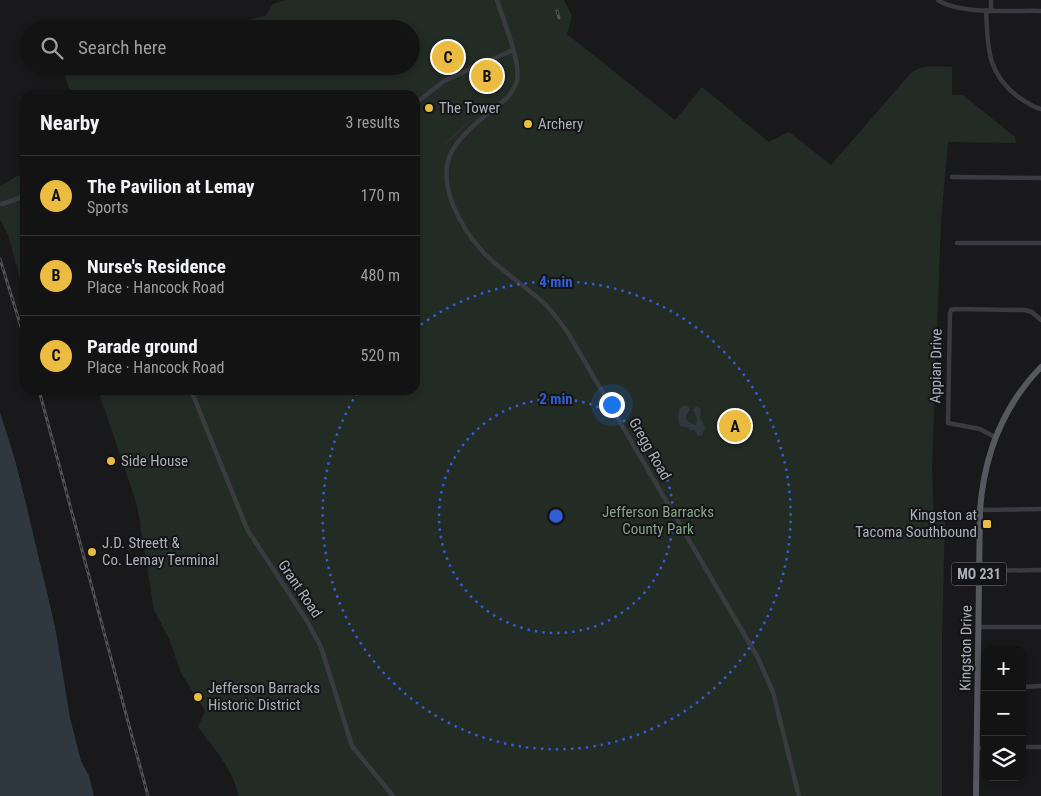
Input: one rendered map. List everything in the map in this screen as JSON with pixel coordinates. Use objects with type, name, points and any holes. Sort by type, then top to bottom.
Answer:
[{"type":"main road","name":"Kingston Drive","points":[[976,796],[981,687],[979,627],[980,510],[986,470],[996,437],[1012,404],[1040,370]]},
{"type":"street","name":"Gregg Road","points":[[497,0],[513,50],[517,71],[514,88],[507,98],[466,134],[451,155],[446,176],[452,199],[463,224],[483,252],[543,303],[568,333],[758,658],[773,692],[799,796]]},
{"type":"street","points":[[938,0],[943,4],[964,8],[1041,10]]},
{"type":"street","points":[[991,0],[988,10],[989,55],[996,74],[1004,85],[1023,101],[1041,109]]},
{"type":"street","points":[[420,100],[444,81],[513,50]]},
{"type":"street","points":[[952,177],[1041,178]]},
{"type":"street","points":[[2,204],[20,198]]},
{"type":"street","points":[[957,243],[1041,243]]},
{"type":"street","name":"Appian Drive","points":[[996,437],[980,429],[948,423],[951,310],[1014,309],[1032,312],[1041,320]]},
{"type":"street","name":"Grant Road","points":[[193,395],[247,529],[310,626],[321,647],[352,746],[393,796]]},
{"type":"street","points":[[980,510],[1041,509]]},
{"type":"street","points":[[979,571],[1041,570]]},
{"type":"street","points":[[979,627],[1041,627]]},
{"type":"street","points":[[1026,687],[1041,686]]},
{"type":"street","points":[[1026,747],[1041,747]]},
{"type":"green space","name":"Jefferson Barracks County Park","points":[[285,0],[564,0],[572,16],[567,34],[675,120],[702,87],[769,142],[789,132],[831,165],[910,74],[924,67],[952,67],[952,95],[963,95],[1015,137],[1016,143],[948,142],[941,221],[932,467],[934,521],[945,520],[942,636],[942,796],[238,796],[233,778],[228,769],[198,727],[205,711],[181,673],[169,639],[154,610],[137,505],[100,395],[420,395],[420,90],[69,90],[65,75],[420,75],[420,20],[248,20],[265,16],[273,4]]},
{"type":"green space","points":[[19,175],[20,278],[8,235],[0,219],[0,186]]},
{"type":"shaded area","points":[[0,403],[36,540],[85,763],[100,796],[0,796]]},
{"type":"shaded area","points":[[686,405],[690,410],[686,415],[686,419],[696,425],[697,418],[693,409],[697,406],[701,409],[700,417],[705,428],[702,435],[698,436],[695,430],[689,430],[689,428],[680,426],[678,419],[680,408]]},
{"type":"pier","points":[[0,400],[38,539],[88,762],[102,796],[94,796],[89,776],[81,761],[70,718],[55,626],[17,466],[0,412]]},
{"type":"waterway","points":[[445,144],[471,120]]},
{"type":"railway","points":[[557,11],[559,18]]},
{"type":"railway","points":[[0,259],[20,324]]},
{"type":"railway","points":[[40,395],[148,796]]},
{"type":"place","name":"Parade ground","points":[[448,57]]},
{"type":"place","name":"Nurse's Residence","points":[[487,76]]},
{"type":"place","name":"The Tower","points":[[429,108]]},
{"type":"place","name":"Archery","points":[[528,124]]},
{"type":"place","name":"The Pavilion at Lemay","points":[[735,426]]},
{"type":"place","name":"Side House","points":[[111,461]]},
{"type":"place","name":"Kingston at Tacoma Southbound","points":[[987,524]]},
{"type":"place","name":"J.D. Streett & Co. Lemay Terminal","points":[[92,552]]},
{"type":"place","name":"Jefferson Barracks Historic District","points":[[198,697]]}]
